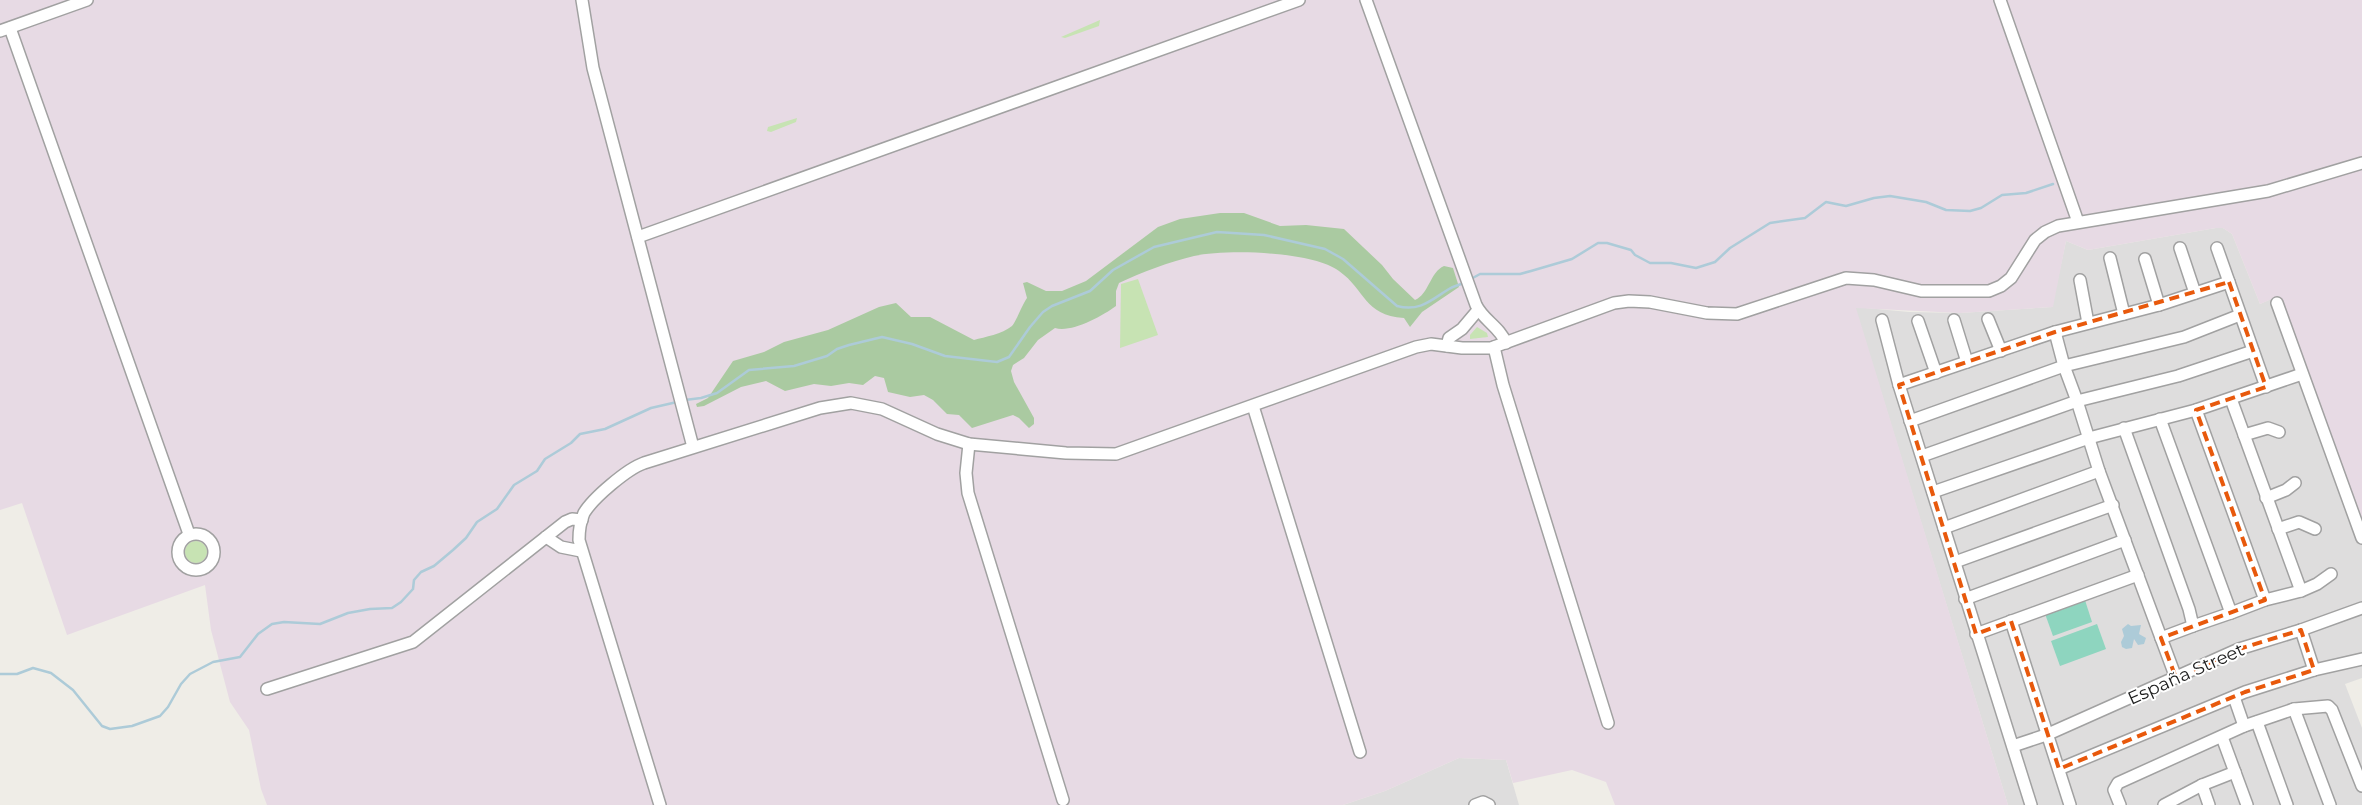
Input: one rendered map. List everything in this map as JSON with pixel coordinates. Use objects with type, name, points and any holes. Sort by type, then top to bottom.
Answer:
[{"type":"street","points":[[87,0],[5,30],[189,534]]},
{"type":"street","points":[[582,0],[591,62],[694,447]]},
{"type":"street","points":[[638,237],[1299,0]]},
{"type":"street","points":[[1366,0],[1478,310],[1501,332],[1506,343]]},
{"type":"street","points":[[2000,0],[2078,222]]},
{"type":"street","points":[[660,805],[581,551],[579,534],[582,520],[593,502],[632,469],[694,447],[820,408],[851,403],[876,407],[936,434],[969,444],[1066,453],[1119,454],[1416,346],[1430,344],[1479,349],[1494,347],[1614,303],[1629,301],[1650,302],[1707,314],[1732,314],[1756,309],[1836,281],[1852,278],[1874,280],[1916,291],[1989,291],[2001,286],[2014,275],[2038,236],[2058,226],[2268,191],[2362,163]]},
{"type":"street","points":[[2180,248],[2194,293]]},
{"type":"street","points":[[2216,248],[2266,387]]},
{"type":"street","points":[[2110,258],[2124,314]]},
{"type":"street","points":[[2145,259],[2159,305]]},
{"type":"street","points":[[2080,280],[2088,323]]},
{"type":"street","points":[[1899,385],[2055,332],[2159,305],[2229,282]]},
{"type":"street","points":[[2277,303],[2362,538]]},
{"type":"street","points":[[1446,346],[1449,338],[1462,328],[1478,310]]},
{"type":"street","points":[[1910,421],[2064,366],[2184,337],[2240,314]]},
{"type":"street","points":[[1988,319],[2001,351]]},
{"type":"street","points":[[1882,320],[1910,421],[2031,805]]},
{"type":"street","points":[[1954,320],[1967,362]]},
{"type":"street","points":[[1918,321],[1936,373]]},
{"type":"street","points":[[2055,332],[2064,366],[2099,471],[2176,678]]},
{"type":"street","points":[[1494,347],[1503,385],[1608,723]]},
{"type":"street","points":[[1922,456],[2077,401],[2178,376],[2253,351]]},
{"type":"street","points":[[1933,492],[2089,438],[2196,410],[2302,374]]},
{"type":"street","points":[[2231,399],[2266,498],[2302,591]]},
{"type":"street","points":[[1253,406],[1360,752]]},
{"type":"street","points":[[2196,410],[2265,600]]},
{"type":"street","points":[[2160,419],[2232,613]]},
{"type":"street","points":[[2124,428],[2189,609],[2193,626]]},
{"type":"street","points":[[2244,435],[2268,428],[2279,432]]},
{"type":"street","points":[[969,444],[966,474],[968,493],[1063,800]]},
{"type":"street","points":[[1944,528],[2099,471]]},
{"type":"street","points":[[2266,498],[2286,490],[2295,483]]},
{"type":"street","points":[[1955,562],[2113,505]]},
{"type":"street","points":[[267,689],[413,642],[568,520],[582,520]]},
{"type":"street","points":[[2278,529],[2299,522],[2315,529]]},
{"type":"street","points":[[546,537],[561,547],[581,551]]},
{"type":"street","points":[[1965,599],[2125,540]]},
{"type":"street","points":[[2161,638],[2265,600],[2302,591],[2317,584],[2331,574]]},
{"type":"street","points":[[1976,634],[2138,575]]},
{"type":"street","name":"España Street","points":[[2013,746],[2046,735],[2239,648],[2301,630],[2362,608]]},
{"type":"street","points":[[2011,621],[2070,805]]},
{"type":"street","points":[[2301,630],[2314,670]]},
{"type":"street","points":[[2059,769],[2234,697],[2314,670],[2362,659]]},
{"type":"street","points":[[2234,697],[2244,726]]},
{"type":"street","points":[[2120,805],[2114,790],[2118,783],[2244,726],[2294,709],[2328,706],[2332,710],[2362,786]]},
{"type":"street","points":[[2294,709],[2330,805]]},
{"type":"street","points":[[2257,722],[2287,805]]},
{"type":"street","points":[[2222,737],[2247,805]]},
{"type":"street","points":[[2164,805],[2202,785],[2235,772]]},
{"type":"street","points":[[2202,785],[2209,805]]},
{"type":"street","points":[[1475,805],[1483,802],[1489,805]]},
{"type":"highlighted area","points":[[2229,282],[2266,387],[2196,410],[2265,600],[2161,638],[2176,678],[2239,649],[2301,630],[2314,670],[2245,692],[2059,769],[2011,621],[1976,634],[1899,385],[2055,332]]},
{"type":"shaded area","points":[[0,0],[2362,0],[2362,521],[2279,296],[2260,304],[2232,234],[2223,228],[2216,228],[2088,250],[2066,241],[2053,307],[1960,313],[1856,308],[2008,805],[1615,805],[1606,782],[1572,770],[1513,783],[1506,760],[1459,758],[1385,791],[1343,805],[267,805],[261,789],[249,730],[230,702],[211,630],[205,585],[67,635],[22,503],[0,510]]},
{"type":"shaded area","points":[[2223,228],[2232,234],[2260,304],[2278,296],[2362,521],[2362,678],[2345,684],[2362,728],[2362,805],[2008,805],[1855,307],[1909,312],[1960,313],[2052,307],[2066,241],[2088,250]]},
{"type":"shaded area","points":[[1459,758],[1506,760],[1519,805],[1343,805],[1385,791]]},
{"type":"green space","points":[[1100,20],[1099,26],[1065,38],[1061,37]]},
{"type":"green space","points":[[797,118],[796,122],[771,132],[767,131],[768,127]]},
{"type":"green space","points":[[1220,213],[1244,213],[1280,226],[1306,225],[1344,229],[1415,300],[1420,297],[1439,269],[1444,266],[1453,268],[1459,287],[1422,312],[1410,327],[1404,318],[1391,316],[1373,307],[1348,278],[1339,271],[1310,259],[1247,252],[1194,256],[1165,264],[1119,283],[1116,291],[1116,306],[1102,315],[1077,326],[1062,329],[1055,328],[1038,340],[1024,358],[1013,365],[1011,371],[1014,382],[1034,418],[1034,424],[1029,428],[1013,415],[972,428],[959,415],[947,414],[933,400],[924,395],[910,397],[888,392],[884,378],[875,376],[863,385],[849,383],[831,386],[814,384],[785,391],[766,381],[741,387],[704,406],[697,407],[696,404],[708,398],[733,361],[764,352],[784,342],[828,330],[879,307],[896,303],[911,317],[930,317],[974,340],[998,333],[1012,326],[1027,298],[1023,283],[1027,282],[1046,291],[1062,291],[1086,281],[1158,227],[1180,219]]},
{"type":"green space","points":[[1138,279],[1158,335],[1120,348],[1121,284]]},
{"type":"green space","points":[[1477,327],[1487,333],[1488,337],[1470,339],[1470,335]]},
{"type":"green space","points":[[196,541],[204,544],[207,552],[204,560],[196,563],[188,560],[185,552],[188,544]]},
{"type":"green space","points":[[2084,597],[2092,622],[2053,636],[2044,611]]},
{"type":"green space","points":[[2097,624],[2106,649],[2060,666],[2051,641]]},
{"type":"water","points":[[2128,624],[2131,626],[2141,625],[2139,634],[2146,638],[2144,644],[2138,645],[2134,639],[2132,648],[2126,649],[2122,647],[2121,642],[2124,636],[2122,629]]},
{"type":"waterway","points":[[1471,279],[1480,274],[1520,274],[1531,271],[1572,259],[1598,243],[1607,243],[1631,250],[1635,255],[1650,263],[1671,263],[1696,268],[1715,262],[1730,248],[1770,223],[1805,218],[1826,202],[1846,206],[1874,198],[1890,196],[1926,202],[1946,210],[1970,211],[1981,208],[2002,195],[2026,193],[2053,184]]},
{"type":"waterway","points":[[685,400],[717,393],[749,370],[794,366],[827,356],[837,349],[849,345],[882,337],[912,344],[945,356],[997,362],[1009,357],[1030,327],[1043,312],[1052,306],[1090,291],[1113,270],[1154,247],[1217,232],[1264,235],[1325,249],[1343,259],[1397,306],[1412,307],[1425,304],[1451,288],[1464,283]]},
{"type":"waterway","points":[[0,674],[17,674],[33,668],[51,673],[73,690],[102,726],[110,729],[132,726],[160,716],[168,707],[181,684],[190,674],[213,662],[240,657],[258,634],[272,624],[284,622],[320,624],[348,613],[392,608],[401,602],[413,589],[414,580],[421,572],[434,566],[453,550],[466,538],[477,522],[497,509],[514,485],[537,471],[545,459],[571,443],[580,434],[605,429],[651,408],[677,402]]}]
